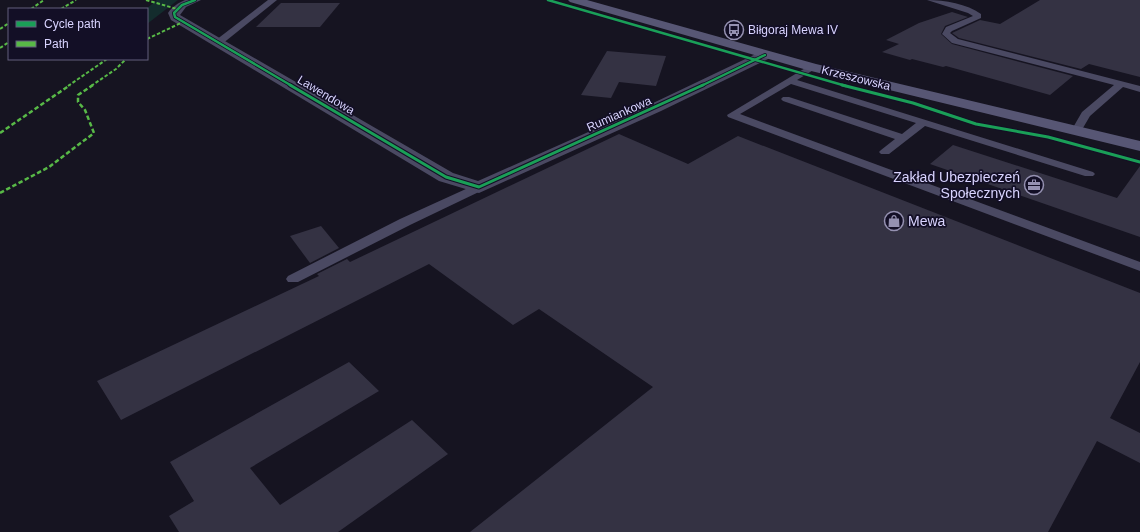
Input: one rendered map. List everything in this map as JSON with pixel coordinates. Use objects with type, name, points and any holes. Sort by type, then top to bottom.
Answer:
[{"type":"main road","name":"Krzeszowska","points":[[574,0],[765,55],[1140,146]]},
{"type":"street","name":"Lawendowa","points":[[196,0],[177,9],[174,13],[176,17],[446,178],[479,188]]},
{"type":"street","name":"Rumiankowa","points":[[479,188],[655,108],[765,55]]},
{"type":"lane","points":[[219,42],[273,0]]},
{"type":"lane","points":[[931,0],[971,11],[978,16],[946,31],[948,37],[955,41],[1140,89]]},
{"type":"lane","points":[[812,67],[792,81],[732,115],[1140,267]]},
{"type":"lane","points":[[792,81],[1089,174]]},
{"type":"lane","points":[[1076,131],[1086,114],[1121,84]]},
{"type":"lane","points":[[786,99],[904,138]]},
{"type":"lane","points":[[885,152],[924,122]]},
{"type":"lane","name":"Rumiankowa","points":[[293,279],[405,222],[479,188]]},
{"type":"green space","points":[[157,0],[178,0],[148,23],[147,8]]},
{"type":"building","points":[[1040,0],[1140,0],[1140,77],[1089,64],[1081,69],[959,38],[952,33],[980,20],[1000,24]]},
{"type":"building","points":[[281,3],[340,3],[320,27],[256,27]]},
{"type":"building","points":[[952,12],[968,17],[945,26],[941,34],[952,44],[1073,76],[1050,95],[946,66],[943,67],[912,59],[910,60],[882,52],[899,44],[886,40],[919,23]]},
{"type":"building","points":[[607,51],[666,56],[656,86],[619,82],[611,98],[581,95]]},
{"type":"building","points":[[619,134],[688,164],[738,136],[1140,293],[1140,362],[1110,418],[1140,433],[1140,463],[1097,441],[1048,532],[470,532],[653,387],[539,309],[513,325],[429,264],[121,420],[97,381],[319,276],[317,274],[347,259],[350,262]]},
{"type":"building","name":"Zakład Ubezpieczeń Społecznych","points":[[953,145],[1117,198],[1140,166],[1140,237],[930,164]]},
{"type":"building","points":[[321,226],[339,248],[310,263],[290,236]]},
{"type":"building","points":[[349,362],[379,391],[250,468],[280,505],[412,420],[448,454],[338,532],[179,532],[169,516],[194,501],[170,462]]},
{"type":"marked path","points":[[32,8],[44,0]]},
{"type":"marked path","points":[[63,8],[76,0]]},
{"type":"marked path","points":[[146,0],[177,9]]},
{"type":"marked path","points":[[148,39],[183,22]]},
{"type":"marked path","points":[[0,29],[8,24]]},
{"type":"marked path","points":[[0,48],[8,43]]},
{"type":"marked path","points":[[0,133],[106,60]]},
{"type":"marked path","points":[[0,193],[49,167],[94,133],[85,110],[78,102],[78,95],[116,69],[125,60]]},
{"type":"cycle path","points":[[195,0],[182,5],[174,13],[175,17],[446,177],[479,187],[655,108],[765,55]]},
{"type":"cycle path","points":[[548,0],[811,77],[913,103],[976,124],[1048,137],[1140,162]]},
{"type":"place","name":"Biłgoraj Mewa IV","points":[[734,30]]},
{"type":"place","name":"Zakład Ubezpieczeń Społecznych","points":[[1034,185]]},
{"type":"place","name":"Mewa","points":[[894,221]]}]
